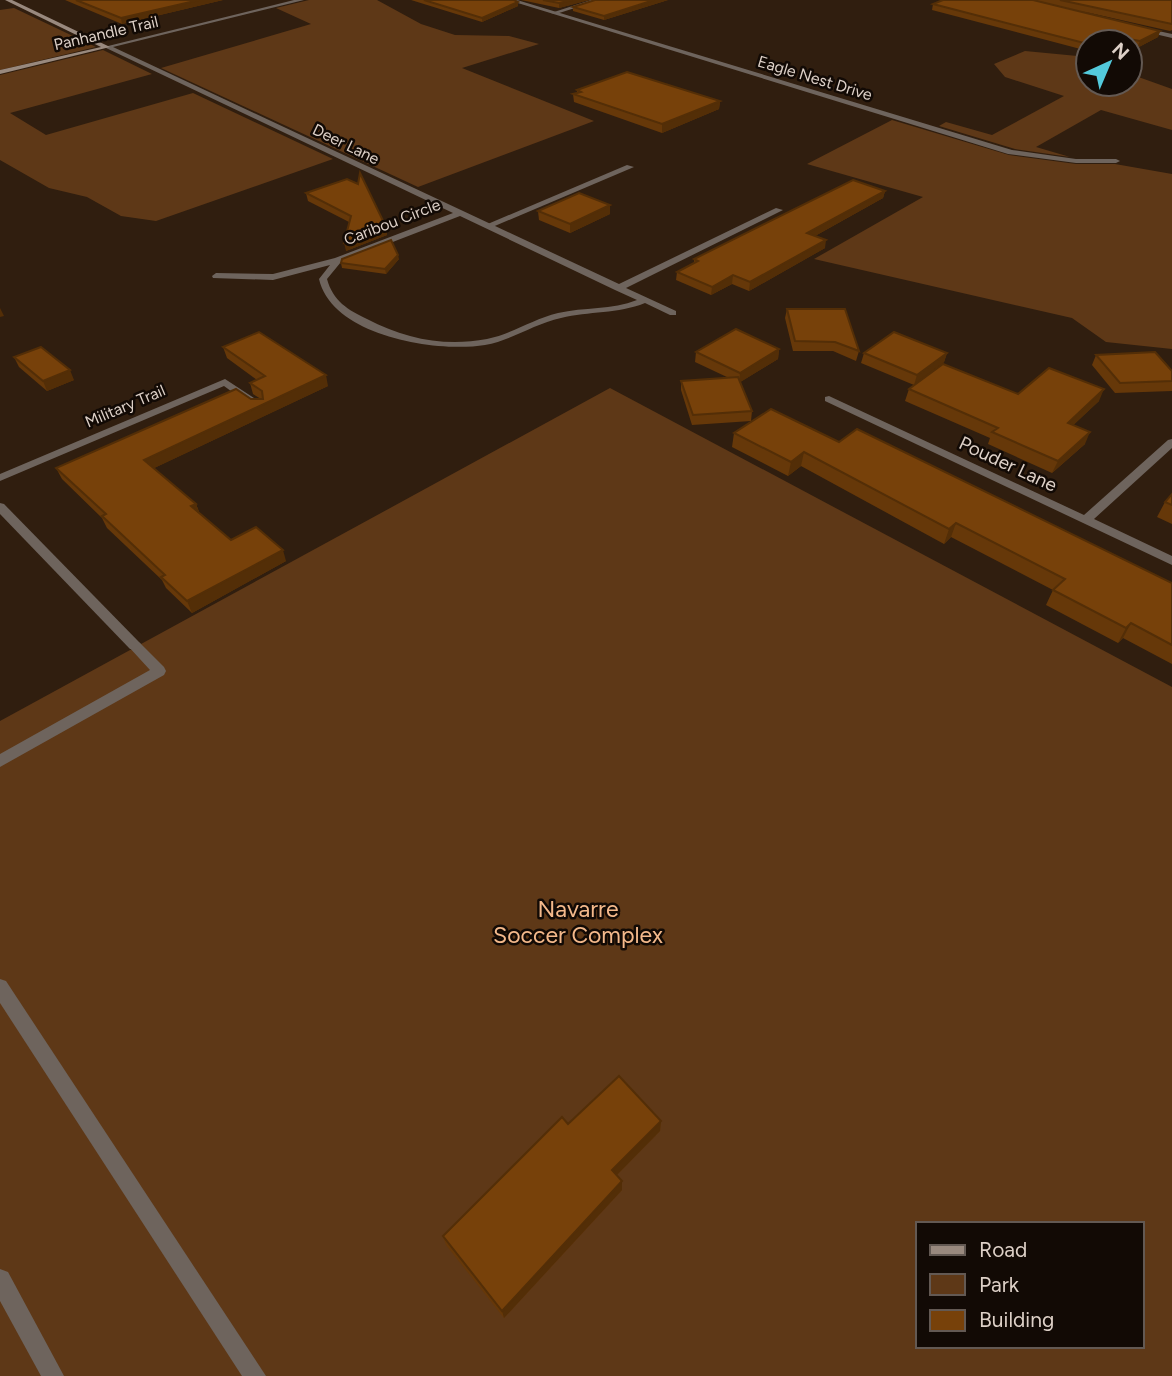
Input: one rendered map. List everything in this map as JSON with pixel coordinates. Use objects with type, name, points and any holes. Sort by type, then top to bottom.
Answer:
[{"type":"street","name":"Deer Lane","points":[[8,0],[673,313]]},
{"type":"street","name":"Panhandle Trail","points":[[0,72],[301,0]]},
{"type":"street","name":"Eagle Nest Drive","points":[[511,0],[1011,152],[1076,161],[1116,161]]},
{"type":"street","points":[[554,13],[597,0]]},
{"type":"street","points":[[260,4],[270,8]]},
{"type":"street","points":[[1131,27],[1172,36]]},
{"type":"street","points":[[487,226],[630,167]]},
{"type":"street","points":[[618,288],[779,210]]},
{"type":"street","name":"Caribou Circle","points":[[460,213],[338,260],[323,279],[325,293],[336,306],[401,340],[425,345],[465,344],[507,337],[548,318],[579,311],[627,309],[645,300]]},
{"type":"street","points":[[216,276],[273,276],[338,260]]},
{"type":"street","name":"Military Trail","points":[[0,478],[225,382],[260,406]]},
{"type":"street","name":"Pouder Lane","points":[[829,399],[1172,561]]},
{"type":"street","points":[[1086,520],[1172,442]]},
{"type":"street","points":[[0,507],[159,671],[0,761]]},
{"type":"street","points":[[0,987],[255,1376]]},
{"type":"street","points":[[0,1280],[53,1376]]},
{"type":"green space","points":[[309,0],[377,0],[421,24],[455,35],[509,36],[539,44],[462,68],[594,121],[418,187],[161,68],[311,24],[276,8]]},
{"type":"green space","points":[[14,8],[96,47],[0,70],[0,10]]},
{"type":"green space","points":[[103,50],[152,74],[10,113],[46,135],[193,93],[333,159],[156,221],[121,216],[87,197],[49,188],[0,160],[0,75]]},
{"type":"green space","points":[[1025,51],[1074,56],[1074,98],[1144,98],[1144,79],[1172,89],[1172,130],[1101,110],[1036,147],[1070,157],[1015,149],[939,126],[946,122],[992,135],[1064,96],[1005,77],[994,64]]},
{"type":"green space","points":[[892,120],[1009,155],[1076,164],[1115,164],[1172,174],[1172,349],[1106,342],[1072,318],[814,259],[923,197],[807,164]]},
{"type":"green space","name":"Navarre Soccer Complex","points":[[610,388],[1172,687],[1172,1376],[0,1376],[0,721]]},
{"type":"building","points":[[76,0],[199,0],[121,18]]},
{"type":"building","points":[[424,0],[514,0],[518,2],[482,18]]},
{"type":"building","points":[[543,0],[572,0],[559,3]]},
{"type":"building","points":[[595,0],[654,0],[604,16],[573,7]]},
{"type":"building","points":[[943,0],[1033,0],[1160,31],[1144,39],[1144,28],[1074,28],[1074,40],[933,4]]},
{"type":"building","points":[[1060,0],[1172,0],[1172,24]]},
{"type":"building","points":[[627,72],[720,101],[662,124],[573,94],[581,92],[577,90]]},
{"type":"building","points":[[360,173],[386,227],[344,243],[351,216],[306,193],[347,179],[358,184]]},
{"type":"building","points":[[853,180],[885,191],[807,233],[826,240],[750,282],[733,275],[712,287],[677,272],[698,261],[694,259]]},
{"type":"building","points":[[579,193],[610,205],[570,224],[538,211]]},
{"type":"building","points":[[391,240],[398,255],[385,269],[341,263],[342,259]]},
{"type":"building","points":[[787,309],[845,309],[859,351],[835,342],[795,341]]},
{"type":"building","points":[[736,329],[779,349],[740,373],[696,352]]},
{"type":"building","points":[[259,332],[326,375],[144,460],[196,504],[191,506],[231,540],[256,527],[283,550],[187,601],[161,577],[165,575],[102,516],[106,514],[56,468],[236,389],[251,399],[263,399],[262,391],[250,383],[265,376],[223,347]]},
{"type":"building","points":[[894,332],[947,353],[917,375],[864,353]]},
{"type":"building","points":[[41,347],[70,370],[43,381],[14,357]]},
{"type":"building","points":[[1155,352],[1172,371],[1172,381],[1120,383],[1096,355]]},
{"type":"building","points":[[943,364],[1018,394],[1049,368],[1104,389],[1068,423],[1090,432],[1058,461],[992,432],[998,428],[909,389]]},
{"type":"building","points":[[738,377],[752,411],[693,415],[681,381]]},
{"type":"building","points":[[771,409],[839,442],[857,429],[1172,583],[1172,645],[1131,623],[1126,628],[1053,590],[1065,579],[956,523],[949,529],[804,452],[791,462],[734,433]]},
{"type":"building","points":[[1172,494],[1172,505],[1165,502]]},
{"type":"building","points":[[619,1076],[661,1121],[612,1170],[622,1181],[502,1311],[443,1236],[562,1117],[568,1124]]}]
